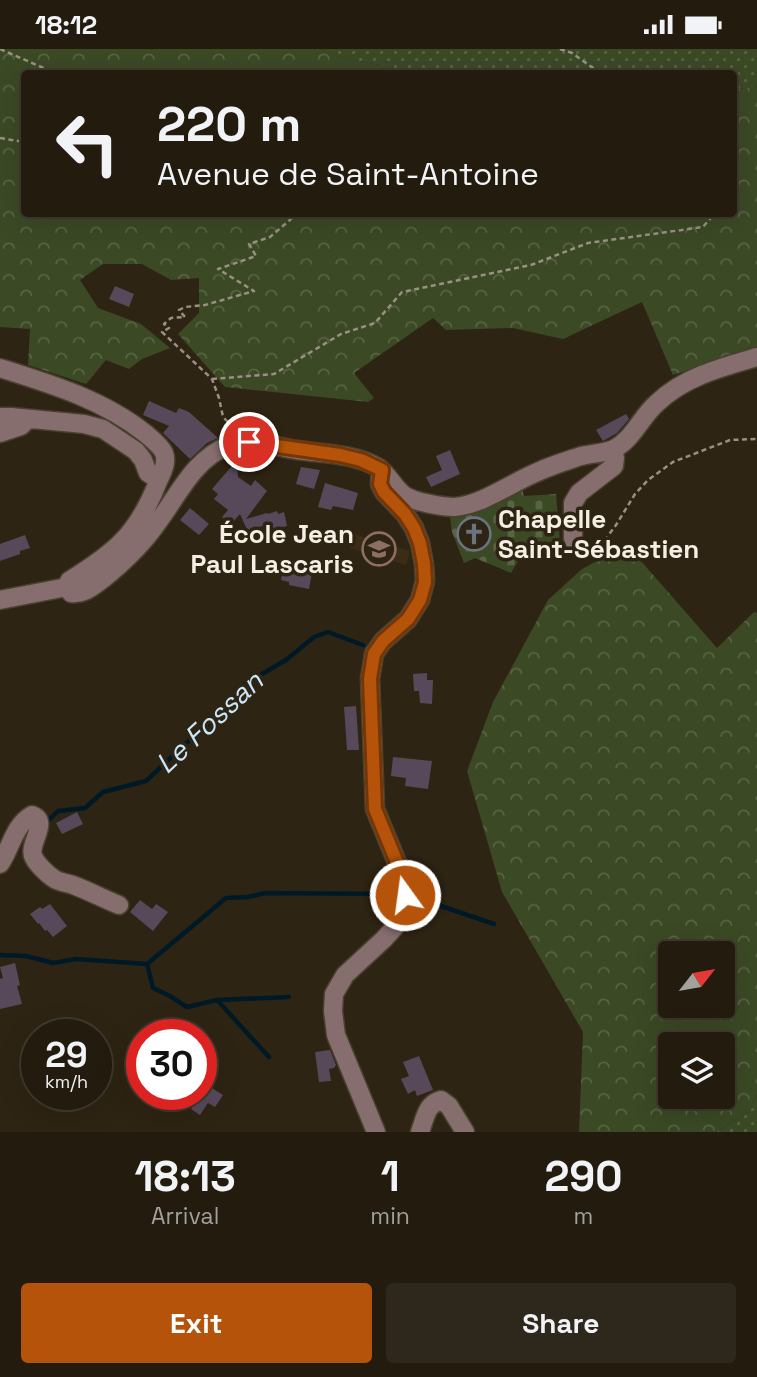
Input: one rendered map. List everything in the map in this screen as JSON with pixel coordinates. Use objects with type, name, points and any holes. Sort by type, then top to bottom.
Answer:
[{"type":"street","points":[[67,587],[71,593],[79,594],[90,589],[126,559],[160,520],[188,478],[208,457],[232,444],[249,442],[361,460],[382,470],[404,495],[420,502],[455,507],[476,502],[535,473],[580,456],[612,450],[627,439],[656,403],[682,384],[713,370],[757,357]]},
{"type":"street","points":[[0,368],[87,398],[131,422],[154,440],[164,453],[165,464],[150,501],[128,537],[102,560],[69,581],[67,587]]},
{"type":"street","points":[[0,417],[84,424],[103,429],[136,451],[148,473],[158,480]]},
{"type":"street","points":[[0,433],[21,426],[29,419]]},
{"type":"street","points":[[576,545],[573,538],[573,503],[579,493],[614,466],[612,450]]},
{"type":"street","points":[[376,1132],[336,1035],[333,1011],[334,994],[345,975],[394,928],[405,895],[403,877],[375,809],[370,679],[374,654],[383,641],[408,619],[420,600],[425,582],[420,543],[405,514],[384,492],[380,484],[382,470]]},
{"type":"street","points":[[0,600],[67,587]]},
{"type":"street","points":[[0,864],[17,829],[24,819],[32,815],[39,823],[31,849],[33,858],[54,879],[119,905]]},
{"type":"street","points":[[420,1132],[429,1107],[441,1100],[449,1107],[465,1132]]},
{"type":"path","points":[[0,49],[48,70]]},
{"type":"path","points":[[560,49],[572,53],[596,70]]},
{"type":"path","points":[[0,138],[21,142]]},
{"type":"path","points":[[232,444],[231,425],[223,417],[212,379],[162,332],[169,328],[164,324],[171,318],[186,317],[179,310],[185,307],[205,305],[254,291],[218,269],[256,256],[249,244],[270,237],[293,217]]},
{"type":"path","points":[[212,379],[275,374],[341,334],[376,323],[402,292],[531,265],[588,243],[703,227],[713,217]]},
{"type":"path","points":[[576,545],[591,550],[602,544],[635,494],[648,480],[673,462],[730,440],[757,439]]},
{"type":"shaded area","name":"École Jean Paul Lascaris","points":[[354,534],[376,541],[378,538],[388,541],[388,544],[410,551],[406,565],[349,548]]},
{"type":"green space","points":[[0,49],[321,49],[336,56],[403,70],[21,70],[21,217],[737,217],[737,89],[757,86],[757,348],[673,375],[642,302],[563,339],[513,328],[446,330],[433,318],[354,373],[374,398],[368,402],[225,387],[178,334],[199,313],[199,278],[171,280],[142,264],[103,264],[80,280],[98,308],[141,324],[170,348],[142,359],[129,369],[106,360],[86,384],[28,365],[30,329],[0,327]]},
{"type":"green space","points":[[321,49],[757,49],[757,86],[737,89],[737,70],[403,70],[335,56]]},
{"type":"green space","points":[[522,489],[524,496],[556,494],[561,556],[518,561],[511,573],[475,558],[464,563],[452,532],[450,517],[480,511]]},
{"type":"green space","points":[[627,545],[717,648],[754,612],[757,613],[757,1095],[748,1112],[716,1132],[579,1132],[583,1032],[502,892],[467,771],[493,702],[548,600],[582,569]]},
{"type":"green space","points":[[757,1095],[757,1132],[716,1132],[748,1112]]},
{"type":"building","points":[[115,286],[134,294],[129,307],[109,299]]},
{"type":"building","points":[[149,401],[176,413],[179,408],[189,412],[218,438],[207,443],[190,459],[163,433],[169,426],[143,415]]},
{"type":"building","points":[[626,414],[629,419],[617,433],[603,441],[596,430]]},
{"type":"building","points":[[450,450],[460,474],[431,487],[426,477],[442,470],[436,456]]},
{"type":"building","points":[[237,460],[238,477],[251,486],[255,480],[267,491],[246,519],[277,511],[278,514],[284,512],[287,526],[271,530],[269,523],[248,532],[240,514],[231,524],[222,517],[228,510],[214,499],[218,494],[212,489]]},
{"type":"building","points":[[301,467],[320,470],[314,489],[296,484]]},
{"type":"building","points":[[325,483],[358,493],[353,510],[333,506],[331,510],[318,507]]},
{"type":"building","points":[[190,508],[209,524],[199,535],[180,520]]},
{"type":"building","name":"Chapelle Saint-Sébastien","points":[[480,520],[482,546],[479,551],[473,552],[469,547],[467,521]]},
{"type":"building","points":[[25,535],[30,548],[0,561],[0,544]]},
{"type":"building","points":[[284,561],[313,567],[309,589],[289,585],[289,582],[281,580]]},
{"type":"building","points":[[427,673],[427,680],[433,680],[432,704],[420,703],[419,691],[414,691],[413,674]]},
{"type":"building","points":[[356,706],[359,750],[347,750],[344,707]]},
{"type":"building","points":[[393,757],[432,761],[428,789],[405,786],[406,778],[391,776]]},
{"type":"building","points":[[77,812],[83,824],[62,834],[56,823]]},
{"type":"building","points":[[140,900],[152,909],[156,904],[168,912],[153,931],[130,912]]},
{"type":"building","points":[[50,904],[67,926],[53,937],[30,914]]},
{"type":"building","points":[[15,963],[22,1004],[0,1009],[0,979],[3,978],[0,967]]},
{"type":"building","points":[[330,1050],[336,1065],[329,1069],[331,1081],[319,1082],[315,1052]]},
{"type":"building","points":[[419,1056],[433,1090],[417,1096],[415,1090],[408,1094],[401,1079],[409,1076],[403,1062]]},
{"type":"building","points":[[217,1091],[223,1095],[217,1104]]},
{"type":"waterway","name":"Le Fossan","points":[[42,823],[58,811],[85,808],[103,792],[146,781],[240,697],[245,684],[286,660],[314,637],[328,632],[363,645]]},
{"type":"waterway","points":[[0,955],[26,956],[53,963],[76,959],[147,964],[226,898],[265,893],[388,894]]},
{"type":"waterway","points":[[438,905],[494,924]]},
{"type":"waterway","points":[[147,964],[153,988],[187,1007],[217,1000],[289,997]]},
{"type":"waterway","points":[[218,1001],[269,1057]]},
{"type":"place","name":"Chapelle Saint-Sébastien","points":[[474,534]]},
{"type":"place","name":"École Jean Paul Lascaris","points":[[379,549]]},
{"type":"route","points":[[249,442],[340,455],[361,460],[382,470],[380,484],[384,492],[405,514],[420,543],[425,582],[420,600],[408,619],[383,641],[374,654],[370,679],[375,809],[403,877],[405,895]]}]
